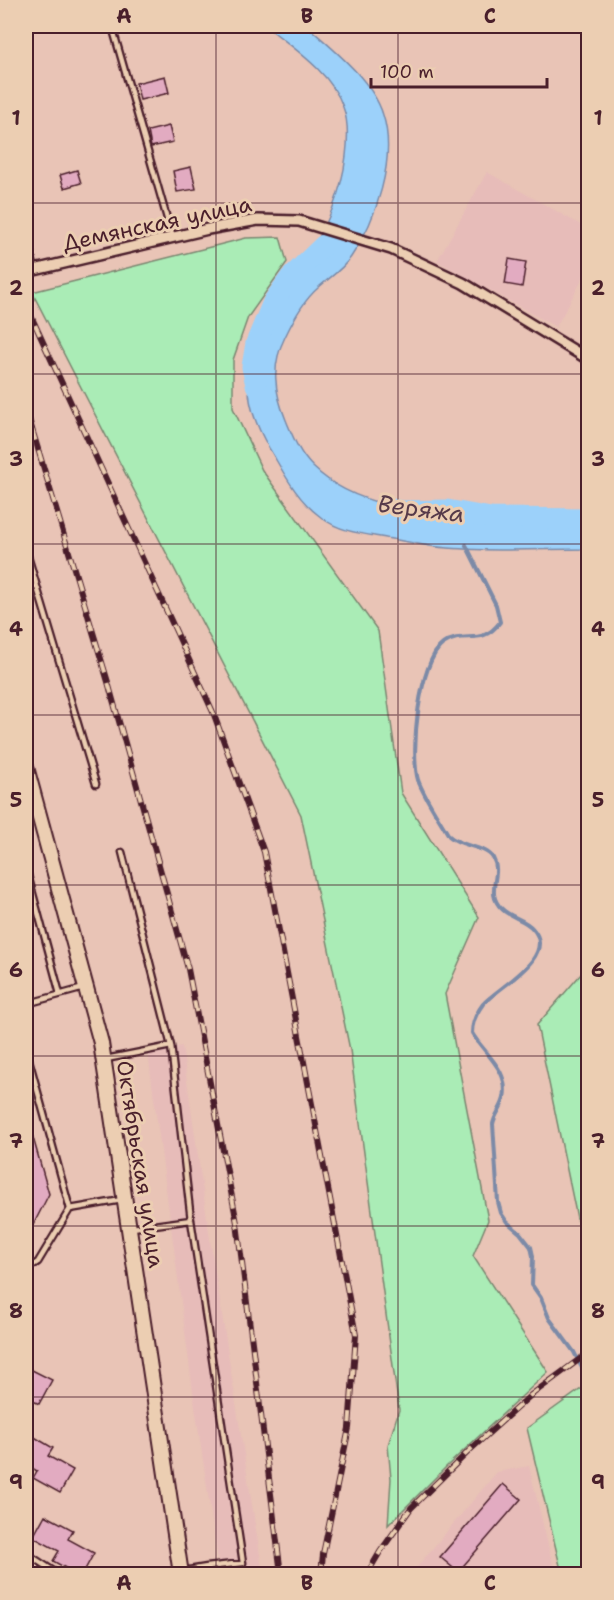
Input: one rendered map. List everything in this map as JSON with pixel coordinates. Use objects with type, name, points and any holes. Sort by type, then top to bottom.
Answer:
[{"type":"main road","name":"Октябрьская улица","points":[[26,767],[104,1059],[181,1573]]},
{"type":"street","name":"Демянская улица","points":[[30,271],[172,237],[258,220],[299,221],[391,249],[463,283],[588,359]]},
{"type":"lane","points":[[112,26],[172,237]]},
{"type":"lane","points":[[26,234],[30,271]]},
{"type":"lane","points":[[26,550],[96,784]]},
{"type":"lane","points":[[26,590],[36,586]]},
{"type":"lane","points":[[122,852],[171,1046],[191,1220],[243,1563],[181,1573]]},
{"type":"lane","points":[[26,868],[60,994]]},
{"type":"lane","points":[[26,1004],[86,988]]},
{"type":"lane","points":[[104,1059],[171,1046]]},
{"type":"lane","points":[[26,1049],[70,1209],[38,1262],[26,1270]]},
{"type":"lane","points":[[70,1209],[125,1200]]},
{"type":"lane","points":[[129,1228],[191,1220]]},
{"type":"lane","points":[[26,1542],[29,1555],[58,1575]]},
{"type":"lane","points":[[207,1567],[208,1575]]},
{"type":"shaded area","points":[[487,172],[588,229],[588,269],[556,327],[437,261]]},
{"type":"shaded area","points":[[182,1046],[263,1574],[220,1574],[195,1407],[148,1053]]},
{"type":"shaded area","points":[[529,1466],[555,1574],[411,1574],[497,1472]]},
{"type":"green space","points":[[280,237],[287,262],[248,317],[233,360],[233,408],[262,470],[378,631],[401,793],[479,917],[445,994],[488,1220],[473,1256],[548,1372],[447,1466],[388,1525],[391,1479],[388,1445],[399,1410],[350,1050],[301,815],[32,292],[246,238]]},
{"type":"green space","points":[[588,966],[588,1229],[578,1223],[537,1025]]},
{"type":"green space","points":[[588,1384],[588,1574],[562,1574],[527,1428]]},
{"type":"water","points":[[266,26],[307,26],[351,66],[371,90],[383,115],[387,132],[386,169],[382,189],[369,226],[347,262],[304,304],[295,317],[281,347],[276,368],[279,399],[300,450],[308,462],[330,481],[349,492],[391,506],[458,514],[588,521],[588,549],[448,548],[352,532],[329,523],[314,512],[295,491],[285,475],[258,426],[250,400],[250,374],[264,328],[315,245],[329,217],[340,187],[348,131],[343,107],[330,83],[299,52]]},
{"type":"building","points":[[165,76],[169,93],[140,100],[136,83]]},
{"type":"building","points":[[169,126],[173,142],[151,147],[148,131]]},
{"type":"building","points":[[191,167],[196,189],[177,192],[173,171]]},
{"type":"building","points":[[77,170],[81,183],[64,188],[60,175]]},
{"type":"building","points":[[509,259],[526,262],[522,287],[505,284]]},
{"type":"building","points":[[26,1120],[28,1120],[49,1194],[26,1239]]},
{"type":"building","points":[[26,1367],[52,1380],[39,1404],[26,1397]]},
{"type":"building","points":[[26,1432],[53,1448],[48,1456],[73,1470],[60,1493],[33,1478],[37,1471],[26,1464]]},
{"type":"building","points":[[503,1484],[521,1499],[458,1572],[440,1557]]},
{"type":"building","points":[[45,1515],[73,1530],[68,1539],[94,1553],[82,1575],[53,1561],[59,1551],[33,1537]]},
{"type":"waterway","name":"Веряжа","points":[[256,385],[252,367],[256,343],[273,302],[290,278],[324,245]]},
{"type":"waterway","name":"Веряжа","points":[[392,509],[401,511],[447,510],[491,518],[588,519]]},
{"type":"waterway","points":[[466,545],[496,605],[500,622],[486,634],[451,640],[443,644],[435,654],[422,687],[418,708],[416,767],[421,787],[449,836],[490,854],[496,864],[494,896],[497,903],[506,912],[530,926],[539,940],[538,950],[532,961],[483,1004],[475,1017],[472,1033],[500,1071],[505,1088],[503,1102],[493,1124],[498,1202],[501,1213],[531,1247],[532,1285],[541,1298],[549,1318],[574,1352],[588,1380]]},
{"type":"waterway","points":[[588,1533],[588,1556]]},
{"type":"railway","points":[[26,305],[213,712],[264,852],[356,1335],[349,1428],[323,1554],[321,1574]]},
{"type":"railway","points":[[26,409],[108,682],[188,969],[237,1223],[281,1574]]},
{"type":"railway","points":[[367,1574],[411,1508],[531,1395],[588,1353]]}]
